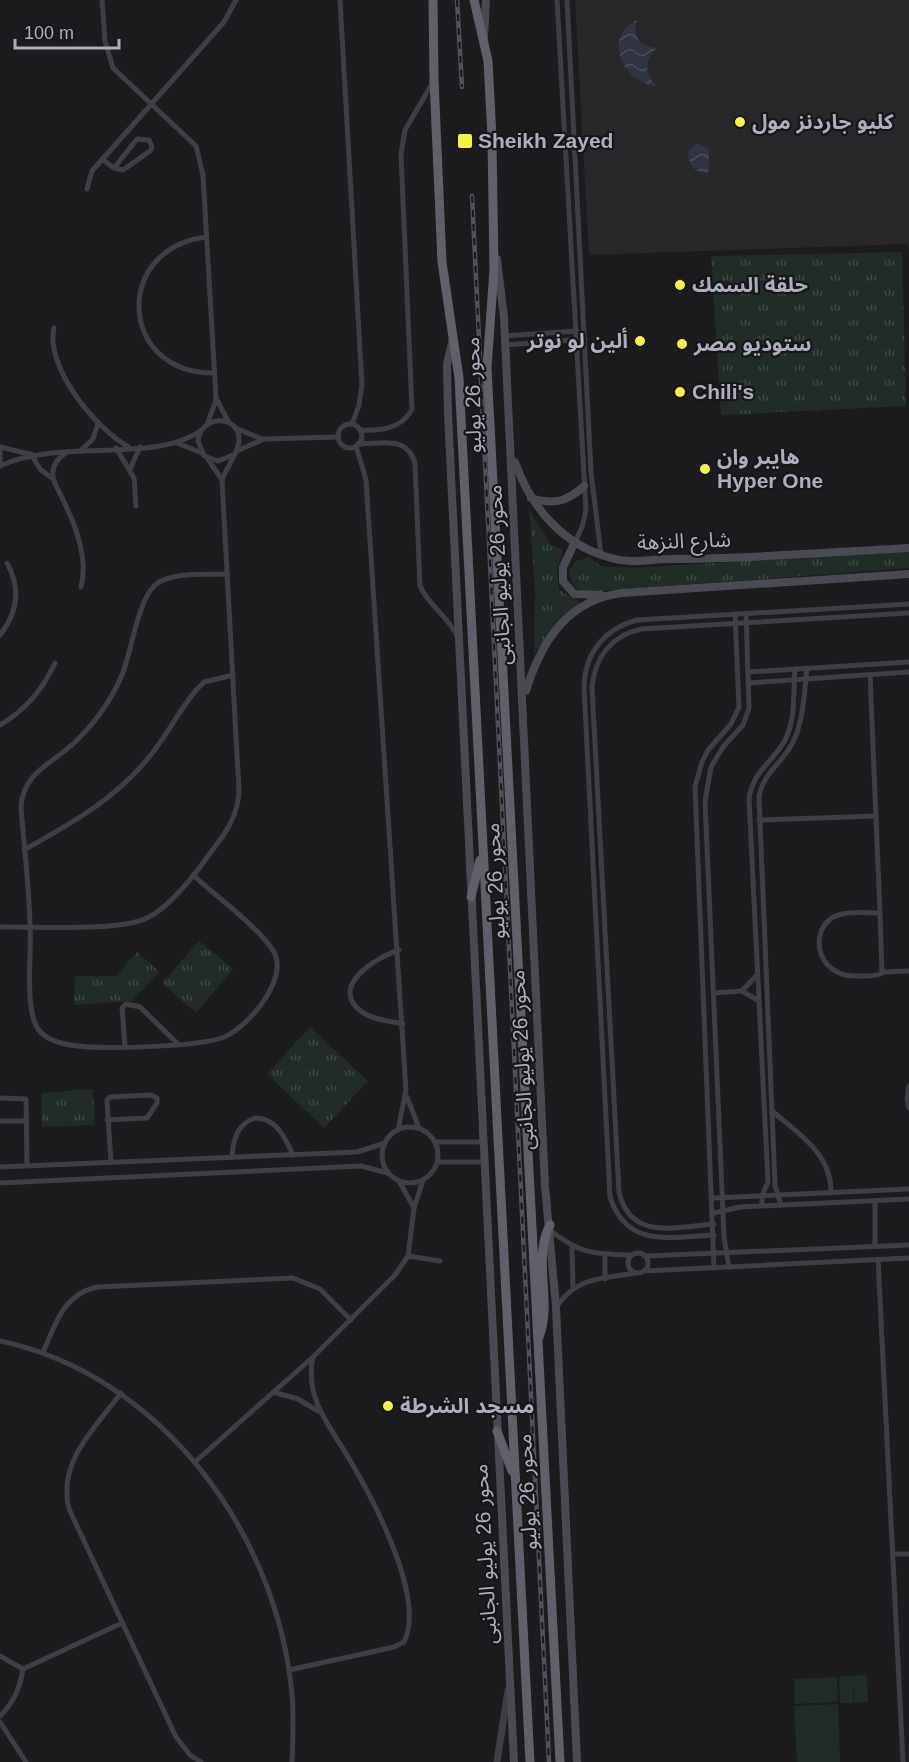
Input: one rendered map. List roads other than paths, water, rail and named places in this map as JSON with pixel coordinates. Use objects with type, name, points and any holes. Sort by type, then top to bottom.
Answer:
[{"type":"highway","name":"محور 26 يوليو","points":[[433,0],[434,80],[443,269],[459,378],[530,1762]]},
{"type":"highway","name":"محور 26 يوليو","points":[[474,0],[483,37],[489,79],[495,249],[487,368],[536,1342],[560,1762]]},
{"type":"highway","points":[[471,897],[483,849]]},
{"type":"highway","points":[[536,1342],[544,1318],[544,1239],[551,1228]]},
{"type":"highway","points":[[497,1431],[516,1481]]},
{"type":"main road","points":[[483,37],[486,0]]},
{"type":"main road","name":"محور 26 يوليو الجانبى","points":[[495,249],[505,340],[524,697],[545,1186],[551,1228],[556,1307],[577,1762]]},
{"type":"main road","name":"محور 26 يوليو الجانبى","points":[[453,338],[446,371],[514,1762]]},
{"type":"main road","name":"شارع النزهة","points":[[511,453],[531,498],[550,523],[575,542],[601,555],[628,561],[909,548]]},
{"type":"main road","points":[[531,498],[546,503],[566,500],[584,486]]},
{"type":"main road","points":[[575,542],[562,574],[568,588],[580,596],[909,574]]},
{"type":"main road","points":[[524,697],[536,659],[553,631],[578,609],[613,594]]},
{"type":"street","points":[[102,0],[105,41],[113,68],[188,137],[198,152],[203,175],[216,398],[229,423],[235,428],[264,439],[338,437]]},
{"type":"street","points":[[87,189],[89,176],[102,159],[224,22],[236,0]]},
{"type":"street","points":[[340,0],[362,385],[359,405],[352,424]]},
{"type":"street","points":[[557,0],[585,516],[575,542]]},
{"type":"street","points":[[567,0],[588,422],[594,515],[601,555]]},
{"type":"street","points":[[360,430],[395,426],[405,419],[412,409],[401,154],[405,130],[434,80]]},
{"type":"street","points":[[563,112],[572,112]]},
{"type":"street","points":[[102,159],[114,168],[127,169],[150,151],[152,147],[149,140],[137,139],[114,168]]},
{"type":"street","points":[[206,237],[178,244],[155,261],[141,287],[138,308],[143,331],[160,355],[185,370],[214,373]]},
{"type":"street","points":[[54,328],[52,346],[74,392],[98,423],[129,447]]},
{"type":"street","points":[[505,340],[584,331]]},
{"type":"street","points":[[505,340],[585,339]]},
{"type":"street","points":[[31,454],[0,466],[0,448],[31,454],[175,443],[201,430],[207,423],[216,398]]},
{"type":"street","points":[[207,423],[218,420],[229,423]]},
{"type":"street","points":[[580,422],[588,422]]},
{"type":"street","points":[[80,451],[93,439],[98,423]]},
{"type":"street","points":[[352,424],[360,430],[362,437],[357,445],[366,480],[407,1096],[419,1128],[436,1142],[484,1143]]},
{"type":"street","points":[[352,424],[341,427],[338,437],[343,445],[399,443],[411,452],[415,468],[420,586],[427,598],[447,618],[458,637]]},
{"type":"street","points":[[0,927],[135,923],[161,908],[193,875],[230,826],[239,803],[222,480],[239,439],[235,428]]},
{"type":"street","points":[[201,430],[198,441],[202,453]]},
{"type":"street","points":[[207,458],[218,461],[264,439]]},
{"type":"street","points":[[175,443],[202,453],[222,480]]},
{"type":"street","points":[[130,469],[140,447]]},
{"type":"street","points":[[116,448],[130,469],[136,487],[136,506]]},
{"type":"street","points":[[53,479],[56,463],[68,452]]},
{"type":"street","points":[[31,454],[40,469],[53,479],[74,524],[84,562],[81,587]]},
{"type":"street","points":[[0,634],[11,617],[17,591],[15,578],[8,563]]},
{"type":"street","points":[[193,875],[271,947],[276,958],[277,973],[272,989],[235,1031],[214,1040],[125,1047],[71,1045],[52,1040],[40,1032],[32,1008],[31,926],[21,807],[26,784],[35,772],[74,743],[104,709],[122,677],[148,594],[160,581],[169,578],[227,574]]},
{"type":"street","points":[[714,1234],[647,1237],[623,1222],[610,1197],[584,677],[595,648],[609,633],[627,622],[647,618],[909,604]]},
{"type":"street","points":[[729,1267],[724,1211],[705,790],[717,757],[747,717],[746,613]]},
{"type":"street","points":[[714,1224],[648,1227],[631,1218],[621,1202],[593,676],[606,649],[631,631],[909,613]]},
{"type":"street","points":[[714,1268],[714,1214],[695,788],[702,762],[716,739],[731,724],[739,707],[735,614]]},
{"type":"street","points":[[748,672],[909,662]]},
{"type":"street","points":[[0,725],[29,703],[55,663]]},
{"type":"street","points":[[782,1205],[781,1195],[775,1185],[759,820],[760,789],[770,770],[793,743],[800,723],[807,668]]},
{"type":"street","points":[[762,1206],[762,1196],[768,1182],[750,789],[758,771],[780,748],[789,730],[795,669]]},
{"type":"street","points":[[748,683],[909,672]]},
{"type":"street","points":[[24,850],[86,813],[121,787],[159,746],[196,689],[204,682],[233,675]]},
{"type":"street","points":[[870,675],[882,972]]},
{"type":"street","points":[[584,677],[593,676]]},
{"type":"street","points":[[759,820],[876,816]]},
{"type":"street","points":[[880,913],[841,914],[833,918],[822,931],[819,948],[825,964],[839,975],[847,977],[909,971]]},
{"type":"street","points":[[399,950],[378,958],[362,970],[356,976],[351,990],[355,1005],[363,1012],[403,1024]]},
{"type":"street","points":[[742,991],[758,974]]},
{"type":"street","points":[[714,993],[742,991],[759,1001]]},
{"type":"street","points":[[125,1047],[122,1008],[126,1004],[140,1006],[178,1044]]},
{"type":"street","points":[[909,1086],[907,1093],[909,1108]]},
{"type":"street","points":[[107,1120],[147,1118],[157,1103],[157,1098],[152,1095],[108,1098],[107,1120],[111,1162]]},
{"type":"street","points":[[0,1167],[357,1152],[385,1143],[398,1130],[407,1096]]},
{"type":"street","points":[[0,1098],[24,1097],[27,1121],[27,1166]]},
{"type":"street","points":[[772,1110],[819,1152],[830,1176],[831,1193]]},
{"type":"street","points":[[232,1157],[233,1143],[240,1128],[255,1118],[270,1121],[276,1126],[293,1155]]},
{"type":"street","points":[[0,1121],[27,1121]]},
{"type":"street","points":[[398,1130],[419,1128]]},
{"type":"street","points":[[399,1181],[415,1183],[429,1176],[438,1162],[436,1142]]},
{"type":"street","points":[[385,1143],[382,1153],[388,1173]]},
{"type":"street","points":[[438,1162],[486,1162]]},
{"type":"street","points":[[0,1183],[361,1166],[388,1173],[399,1181],[414,1208]]},
{"type":"street","points":[[196,1461],[313,1357],[383,1289],[408,1256],[414,1208],[423,1180]]},
{"type":"street","points":[[713,1198],[909,1189]]},
{"type":"street","points":[[714,1214],[762,1206],[909,1199]]},
{"type":"street","points":[[874,1201],[875,1246]]},
{"type":"street","points":[[551,1228],[572,1248],[585,1252],[631,1255],[640,1253],[646,1256],[909,1245]]},
{"type":"street","points":[[572,1248],[573,1287]]},
{"type":"street","points":[[605,1254],[605,1279]]},
{"type":"street","points":[[631,1255],[628,1267],[636,1273]]},
{"type":"street","points":[[408,1256],[440,1261]]},
{"type":"street","points":[[645,1271],[648,1262],[646,1256]]},
{"type":"street","points":[[556,1307],[573,1287],[645,1271],[909,1258]]},
{"type":"street","points":[[878,1259],[903,1762]]},
{"type":"street","points":[[43,1352],[66,1304],[81,1292],[98,1287],[293,1278],[320,1289],[351,1320]]},
{"type":"street","points":[[0,1341],[43,1352],[82,1369],[121,1393],[171,1435],[196,1461],[235,1522],[254,1558],[277,1623],[289,1670],[293,1712],[292,1762]]},
{"type":"street","points":[[289,1670],[394,1647],[404,1642],[411,1622],[407,1590],[391,1542],[361,1479],[320,1412],[311,1385],[313,1357]]},
{"type":"street","points":[[273,1392],[298,1399],[320,1412]]},
{"type":"street","points":[[121,1393],[78,1451],[69,1467],[66,1485],[69,1509],[176,1737],[190,1755],[201,1762]]},
{"type":"street","points":[[893,1554],[909,1554]]},
{"type":"street","points":[[23,1669],[122,1623]]},
{"type":"street","points":[[0,1656],[23,1669]]},
{"type":"street","points":[[0,1716],[10,1707],[20,1688],[23,1669]]},
{"type":"street","points":[[497,1762],[509,1684]]},
{"type":"street","points":[[0,1722],[22,1761]]},
{"type":"water","points":[[637,20],[636,31],[639,40],[646,46],[657,48],[650,57],[647,67],[650,78],[658,86],[645,83],[635,77],[626,69],[621,58],[620,36],[626,27]]},
{"type":"water","points":[[697,143],[709,149],[709,172],[696,170],[689,161],[688,151]]},
{"type":"railway","points":[[457,0],[462,87]]},
{"type":"railway","points":[[472,196],[549,1762]]},
{"type":"place","name":"كليو جاردنز مول","points":[[740,122]]},
{"type":"place","name":"Sheikh Zayed","points":[[465,141]]},
{"type":"place","name":"حلقة السمك","points":[[680,285]]},
{"type":"place","name":"ألين لو نوتر","points":[[640,341]]},
{"type":"place","name":"ستوديو مصر","points":[[682,344]]},
{"type":"place","name":"Chili's","points":[[680,392]]},
{"type":"place","name":"هايبر وان Hyper One","points":[[705,469]]},
{"type":"place","name":"مسجد الشرطة","points":[[388,1406]]}]
